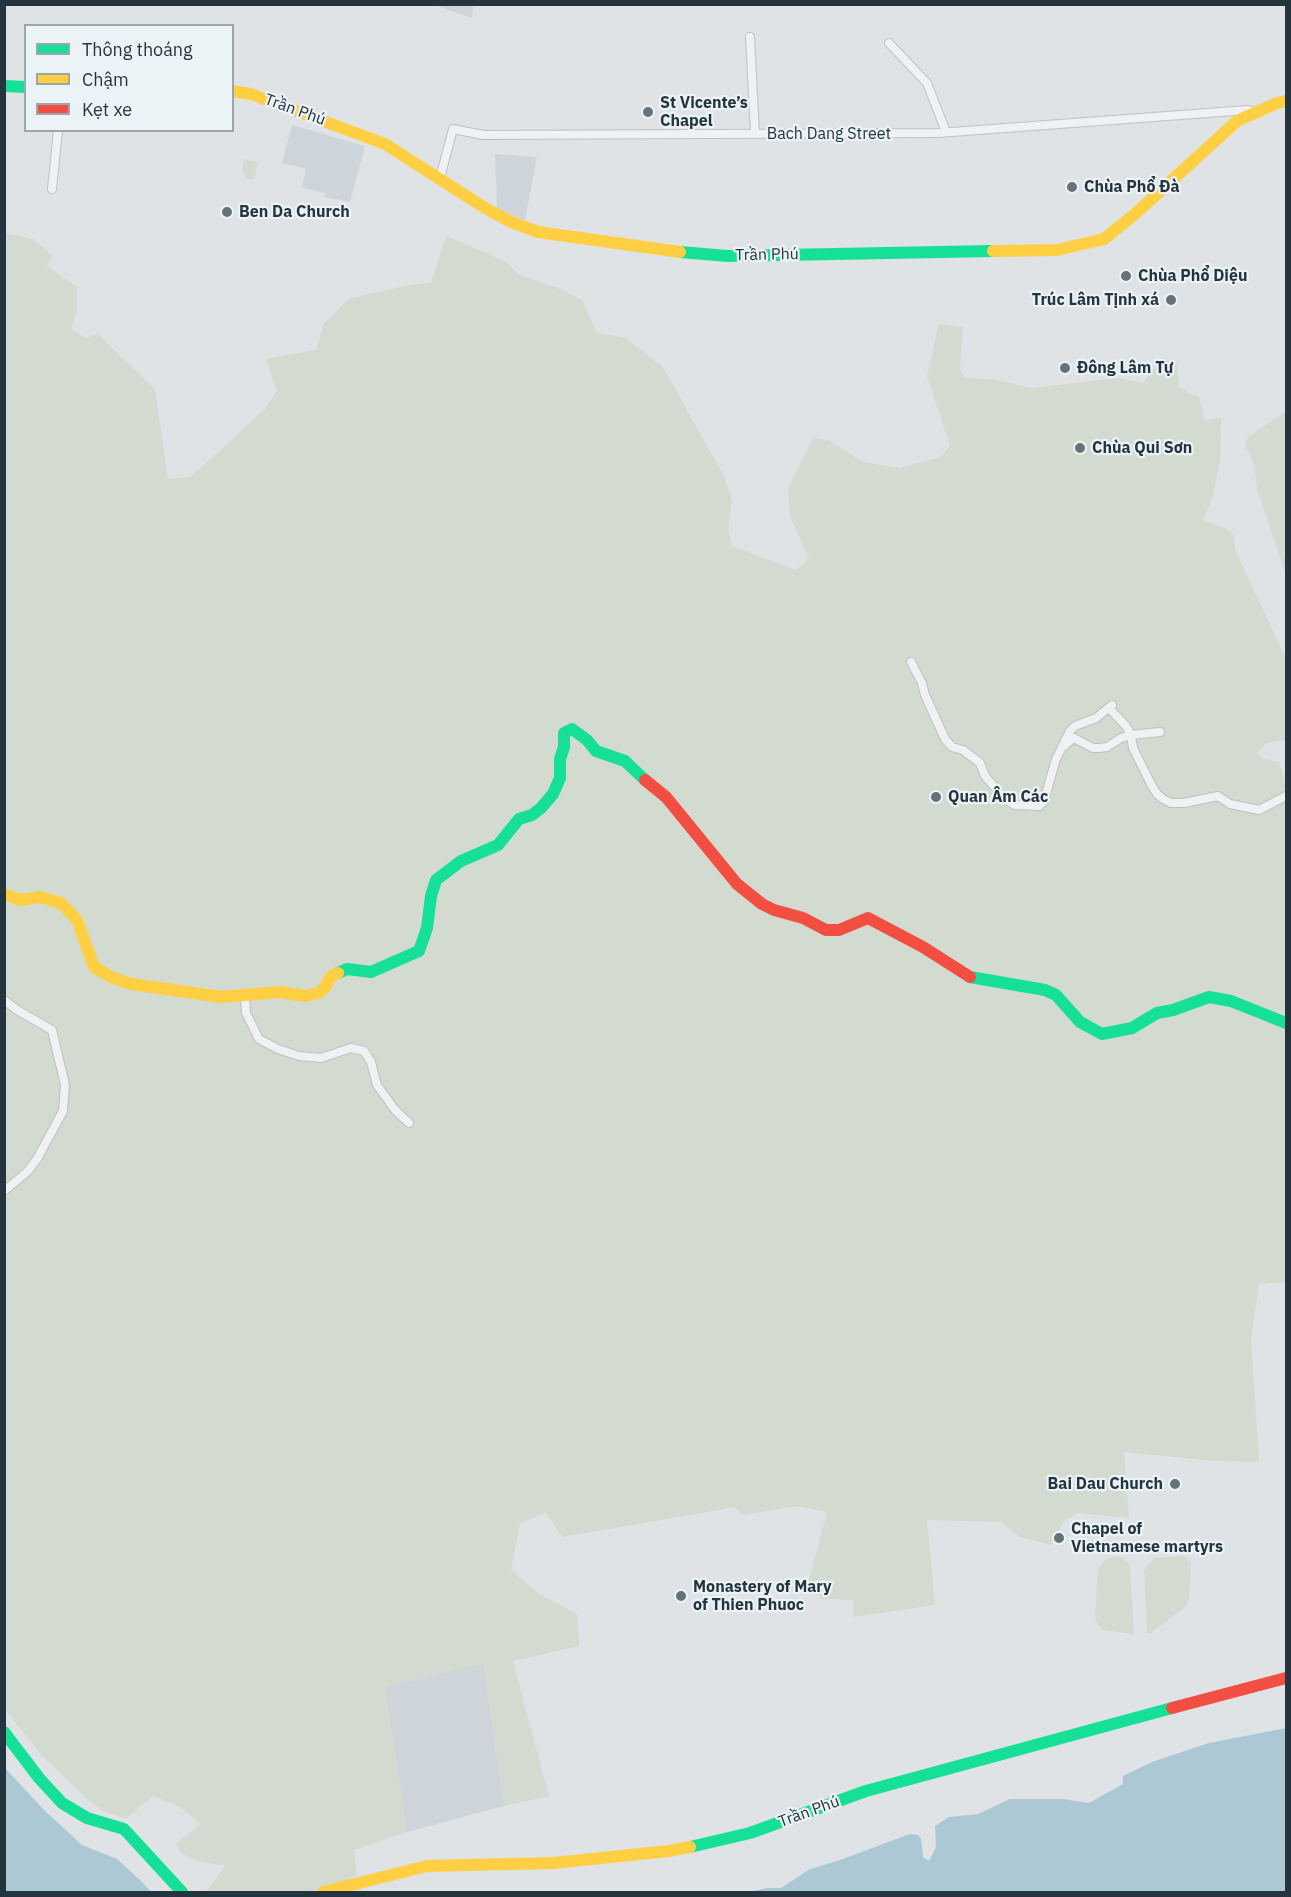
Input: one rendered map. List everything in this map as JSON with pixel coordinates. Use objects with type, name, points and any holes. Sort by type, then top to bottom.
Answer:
[{"type":"main road","points":[[4,86],[24,87]]},
{"type":"main road","name":"Trần Phú","points":[[234,91],[251,94],[367,136],[397,151],[484,208],[511,222],[538,232],[684,253],[739,256],[1057,250],[1104,239],[1135,214],[1237,121],[1287,101]]},
{"type":"main road","points":[[4,894],[20,900],[40,897],[61,903],[77,920],[94,966],[111,977],[131,984],[221,997],[279,992],[304,996],[319,993],[326,986],[330,977],[347,969],[371,972],[418,951],[428,928],[430,896],[436,880],[461,861],[498,845],[519,819],[532,815],[541,808],[553,794],[560,778],[564,734],[572,729],[596,751],[625,761],[666,797],[737,884],[762,904],[774,909],[803,918],[826,930],[839,930],[868,918],[923,947],[967,976],[1045,990],[1056,995],[1080,1022],[1102,1034],[1132,1028],[1157,1013],[1173,1010],[1209,997],[1231,1001],[1287,1023]]},
{"type":"main road","name":"Trần Phú","points":[[323,1893],[427,1866],[554,1863],[669,1851],[705,1844],[750,1833],[866,1791],[1287,1678]]},
{"type":"main road","points":[[4,1732],[39,1778],[62,1803],[87,1818],[124,1829],[182,1893]]},
{"type":"street","points":[[750,37],[755,134]]},
{"type":"street","points":[[889,42],[927,83],[946,132]]},
{"type":"street","name":"Bach Dang Street","points":[[440,178],[453,129],[483,135],[946,132],[1248,110],[1256,112]]},
{"type":"street","points":[[52,189],[58,132]]},
{"type":"street","points":[[911,662],[945,739],[952,747],[963,750],[980,763],[985,776],[1005,799],[1015,805],[1039,806],[1044,801],[1056,759],[1070,731],[1075,726],[1096,718],[1111,707],[1131,735],[1138,759],[1156,794],[1171,803],[1184,803],[1218,796],[1230,804],[1259,810],[1287,796]]},
{"type":"street","points":[[1063,746],[1074,738],[1093,748],[1107,747],[1131,735],[1160,732]]},
{"type":"street","points":[[245,995],[246,1013],[259,1039],[278,1049],[299,1056],[321,1058],[336,1055],[351,1048],[364,1051],[371,1062],[377,1085],[395,1110],[409,1123]]},
{"type":"street","points":[[4,1000],[52,1030],[65,1085],[63,1111],[37,1159],[27,1172],[4,1191]]},
{"type":"shaded area","points":[[435,5],[473,5],[472,18]]},
{"type":"shaded area","points":[[292,125],[365,146],[350,202],[325,197],[326,193],[302,188],[306,169],[282,163]]},
{"type":"shaded area","points":[[495,154],[537,157],[525,220],[497,210]]},
{"type":"shaded area","points":[[244,159],[258,162],[254,180],[246,178],[242,169]]},
{"type":"shaded area","points":[[5,233],[33,239],[52,255],[47,266],[77,287],[77,311],[71,329],[85,338],[98,334],[155,389],[168,479],[191,477],[264,410],[277,391],[266,359],[316,350],[324,323],[349,299],[404,286],[431,283],[446,236],[505,261],[520,275],[563,290],[583,301],[597,333],[625,338],[662,366],[723,474],[732,500],[728,529],[732,546],[796,570],[809,558],[790,516],[788,488],[813,438],[829,440],[863,462],[900,468],[941,457],[950,446],[927,376],[939,324],[963,327],[960,369],[965,378],[992,379],[1031,388],[1118,378],[1143,383],[1162,357],[1177,365],[1179,387],[1199,398],[1205,420],[1221,418],[1220,460],[1212,499],[1203,520],[1223,527],[1233,534],[1236,552],[1286,659],[1286,740],[1266,743],[1257,753],[1264,759],[1279,762],[1286,784],[1286,1282],[1259,1284],[1251,1340],[1259,1462],[1214,1461],[1124,1452],[1129,1518],[1078,1513],[1064,1521],[1051,1545],[1018,1536],[1002,1522],[927,1520],[935,1605],[853,1617],[853,1600],[822,1599],[807,1587],[827,1512],[797,1506],[742,1515],[736,1507],[562,1537],[546,1512],[520,1524],[511,1570],[538,1593],[577,1614],[579,1646],[513,1661],[549,1796],[504,1806],[483,1664],[385,1687],[407,1832],[354,1850],[357,1876],[322,1889],[304,1892],[206,1892],[225,1866],[198,1861],[182,1854],[176,1844],[200,1824],[179,1806],[152,1796],[126,1819],[103,1811],[41,1755],[5,1709]]},
{"type":"shaded area","points":[[1286,411],[1286,575],[1257,489],[1250,454],[1245,447],[1248,437]]},
{"type":"shaded area","points":[[1115,1556],[1123,1557],[1129,1564],[1134,1634],[1102,1630],[1096,1622],[1098,1569],[1104,1561]]},
{"type":"shaded area","points":[[1186,1557],[1191,1563],[1189,1600],[1185,1607],[1151,1633],[1147,1633],[1144,1570],[1154,1558]]},
{"type":"shaded area","points":[[483,1663],[504,1806],[407,1832],[385,1687]]},
{"type":"water","points":[[1286,1728],[1286,1892],[749,1892],[781,1888],[810,1869],[910,1834],[918,1835],[921,1839],[923,1857],[929,1861],[936,1847],[935,1826],[949,1817],[978,1814],[1010,1799],[1063,1799],[1089,1803],[1123,1784],[1123,1776],[1152,1762],[1209,1743]]},
{"type":"water","points":[[5,1768],[45,1811],[82,1845],[117,1859],[151,1892],[5,1892]]},
{"type":"traffic: fast","points":[[4,86],[24,87]]},
{"type":"traffic: fast","points":[[680,252],[728,256],[993,251]]},
{"type":"traffic: fast","points":[[338,973],[347,969],[371,972],[419,951],[427,928],[431,896],[436,880],[461,861],[498,845],[519,819],[532,815],[541,808],[553,794],[560,778],[564,733],[572,729],[587,740],[596,751],[625,761],[645,780]]},
{"type":"traffic: fast","points":[[970,977],[1045,990],[1056,995],[1080,1022],[1102,1034],[1132,1028],[1157,1013],[1173,1010],[1209,997],[1231,1001],[1286,1023]]},
{"type":"traffic: fast","points":[[690,1847],[750,1833],[866,1791],[1172,1708]]},
{"type":"traffic: fast","points":[[4,1732],[39,1778],[62,1803],[87,1818],[124,1829],[182,1892]]},
{"type":"traffic: slow","points":[[234,91],[251,94],[385,144],[485,208],[511,222],[538,232],[680,252]]},
{"type":"traffic: slow","points":[[993,251],[1057,250],[1104,239],[1135,214],[1237,121],[1286,101]]},
{"type":"traffic: slow","points":[[4,894],[20,900],[40,897],[61,903],[77,920],[94,967],[111,977],[131,984],[221,997],[279,992],[305,996],[319,993],[326,986],[330,977],[338,973]]},
{"type":"traffic: slow","points":[[323,1892],[427,1866],[554,1863],[690,1847]]},
{"type":"traffic: jam","points":[[645,780],[666,797],[737,884],[762,904],[774,910],[803,918],[826,930],[839,930],[868,918],[923,947],[970,977]]},
{"type":"traffic: jam","points":[[1172,1708],[1286,1678]]},
{"type":"place","name":"St Vicente’s Chapel","points":[[648,112]]},
{"type":"place","name":"Chùa Phổ Đà","points":[[1072,187]]},
{"type":"place","name":"Ben Da Church","points":[[227,212]]},
{"type":"place","name":"Chùa Phổ Diệu","points":[[1126,276]]},
{"type":"place","name":"Trúc Lâm Tịnh xá","points":[[1171,300]]},
{"type":"place","name":"Đông Lâm Tự","points":[[1065,368]]},
{"type":"place","name":"Chùa Qui Sơn","points":[[1080,448]]},
{"type":"place","name":"Quan Âm Các","points":[[936,797]]},
{"type":"place","name":"Bai Dau Church","points":[[1175,1484]]},
{"type":"place","name":"Chapel of Vietnamese martyrs","points":[[1059,1538]]},
{"type":"place","name":"Monastery of Mary of Thien Phuoc","points":[[681,1596]]}]
